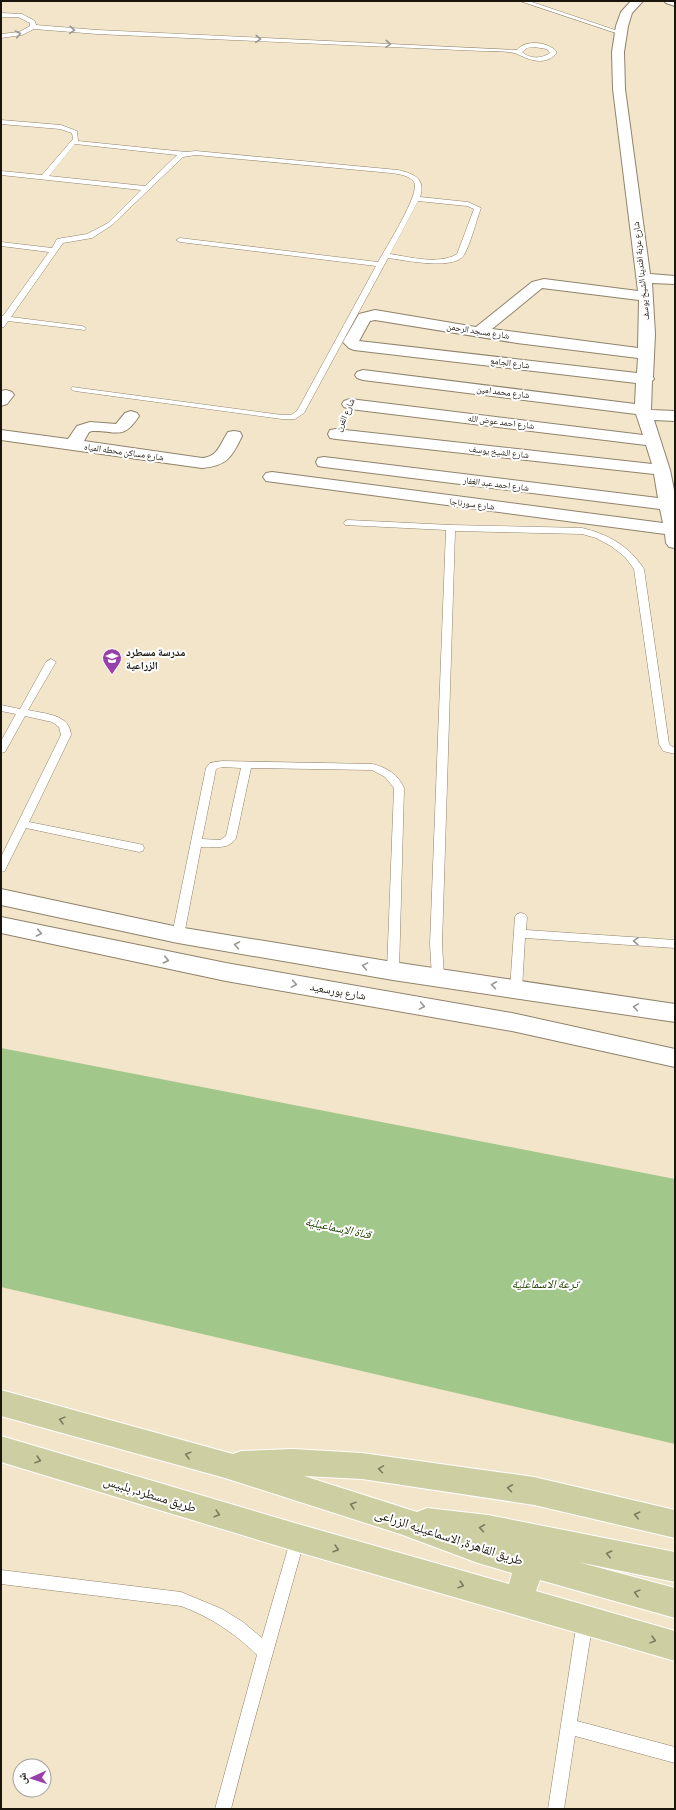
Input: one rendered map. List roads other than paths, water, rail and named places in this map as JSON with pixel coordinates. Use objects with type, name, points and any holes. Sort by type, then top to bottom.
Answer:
[{"type":"main road","points":[[1,1403],[225,1465],[293,1462],[362,1466],[534,1491],[675,1524]]},
{"type":"main road","name":"طريق مسطرد, بلبيس","points":[[1,1449],[298,1538]]},
{"type":"main road","name":"طريق القاهرة, الاسماعيليه الزراعى","points":[[225,1465],[400,1520],[478,1549],[675,1603]]},
{"type":"main road","points":[[400,1520],[443,1522],[488,1529],[675,1567]]},
{"type":"main road","points":[[298,1538],[675,1646]]},
{"type":"main road","points":[[518,1602],[530,1563]]},
{"type":"street","name":"شارع عزبة افندينا الشيخ يوسف","points":[[637,1],[624,18],[618,52],[619,89],[648,322],[644,412],[662,470],[674,536]]},
{"type":"street","points":[[670,1],[675,3]]},
{"type":"street","points":[[643,278],[675,280]]},
{"type":"street","points":[[479,332],[540,283],[549,282],[646,297]]},
{"type":"street","name":"شارع مسجد الرحمن","points":[[375,347],[351,344],[364,317],[370,314],[517,338],[646,354]]},
{"type":"street","points":[[469,504],[517,338]]},
{"type":"street","name":"شارع الجامع","points":[[375,347],[646,379]]},
{"type":"street","name":"شارع الفرن","points":[[314,483],[375,347]]},
{"type":"street","name":"شارع محمد امين","points":[[363,375],[502,392],[675,416]]},
{"type":"street","points":[[73,445],[83,429],[90,426],[115,429],[123,428],[131,416]]},
{"type":"street","name":"شارع احمد عوض الله","points":[[343,419],[493,421],[653,441]]},
{"type":"street","name":"شارع الشيخ يوسف","points":[[343,419],[484,450],[662,470]]},
{"type":"street","name":"شارع مساكن محطه المياه","points":[[1,435],[208,463],[219,460],[223,457],[234,436]]},
{"type":"street","name":"شارع احمد عبد الغفار","points":[[324,462],[669,506]]},
{"type":"street","name":"شارع سورناجا","points":[[272,477],[469,504],[674,536]]},
{"type":"street","points":[[1,898],[178,935],[393,971],[516,988],[675,1013]]},
{"type":"street","name":"شارع بورسعيد","points":[[1,924],[226,972],[512,1022],[675,1058]]},
{"type":"lane","points":[[523,1],[621,33]]},
{"type":"lane","points":[[1,15],[20,16],[30,19],[81,25],[227,34],[413,42],[484,42],[524,46],[544,46],[552,49],[553,54],[544,58],[533,58],[524,56],[519,52],[413,42]]},
{"type":"lane","points":[[30,19],[33,22],[33,27]]},
{"type":"lane","points":[[1,36],[20,34],[33,27],[92,32],[227,34]]},
{"type":"lane","points":[[519,52],[524,46]]},
{"type":"lane","points":[[1,122],[67,128],[76,134],[74,142],[44,177]]},
{"type":"lane","points":[[74,142],[185,154],[196,153],[399,172],[410,176],[418,183],[420,190],[303,411],[297,415],[282,417],[74,389]]},
{"type":"lane","points":[[2,321],[54,250],[64,240],[89,236],[103,229],[114,221],[178,157],[185,154]]},
{"type":"lane","points":[[1,173],[146,188]]},
{"type":"lane","points":[[385,255],[445,262],[460,255],[478,208],[468,204],[416,199]]},
{"type":"lane","points":[[180,240],[381,264]]},
{"type":"lane","points":[[1,244],[54,250]]},
{"type":"lane","points":[[2,321],[82,328]]},
{"type":"lane","points":[[348,523],[451,528],[582,531],[604,538],[628,554],[636,564],[640,574],[664,744],[666,749],[675,751]]},
{"type":"lane","points":[[438,978],[436,944],[451,528]]},
{"type":"lane","points":[[1,750],[51,662]]},
{"type":"lane","points":[[1,708],[54,719],[60,722],[66,730],[66,734],[1,868]]},
{"type":"lane","points":[[178,935],[211,768],[218,764],[367,766],[380,769],[395,779],[398,783],[399,793],[393,971]]},
{"type":"lane","points":[[196,843],[222,844],[231,838],[247,764]]},
{"type":"lane","points":[[22,824],[139,848]]},
{"type":"lane","points":[[516,988],[521,917]]},
{"type":"lane","points":[[520,934],[675,944]]},
{"type":"lane","points":[[223,1809],[244,1726],[266,1654],[298,1538]]},
{"type":"lane","points":[[1,1577],[181,1599],[205,1607],[227,1620],[248,1635],[266,1654]]},
{"type":"lane","points":[[556,1809],[585,1621]]},
{"type":"lane","points":[[569,1727],[675,1755]]},
{"type":"water","name":"ترعة الاسماعلية","points":[[1,1048],[675,1179],[675,1444],[1,1287]]},
{"type":"place","name":"مدرسة مسطرد الزراعية","points":[[112,675]]},
{"type":"water label","name":"قناة الإسماعيلية","points":[[338,1228]]}]
